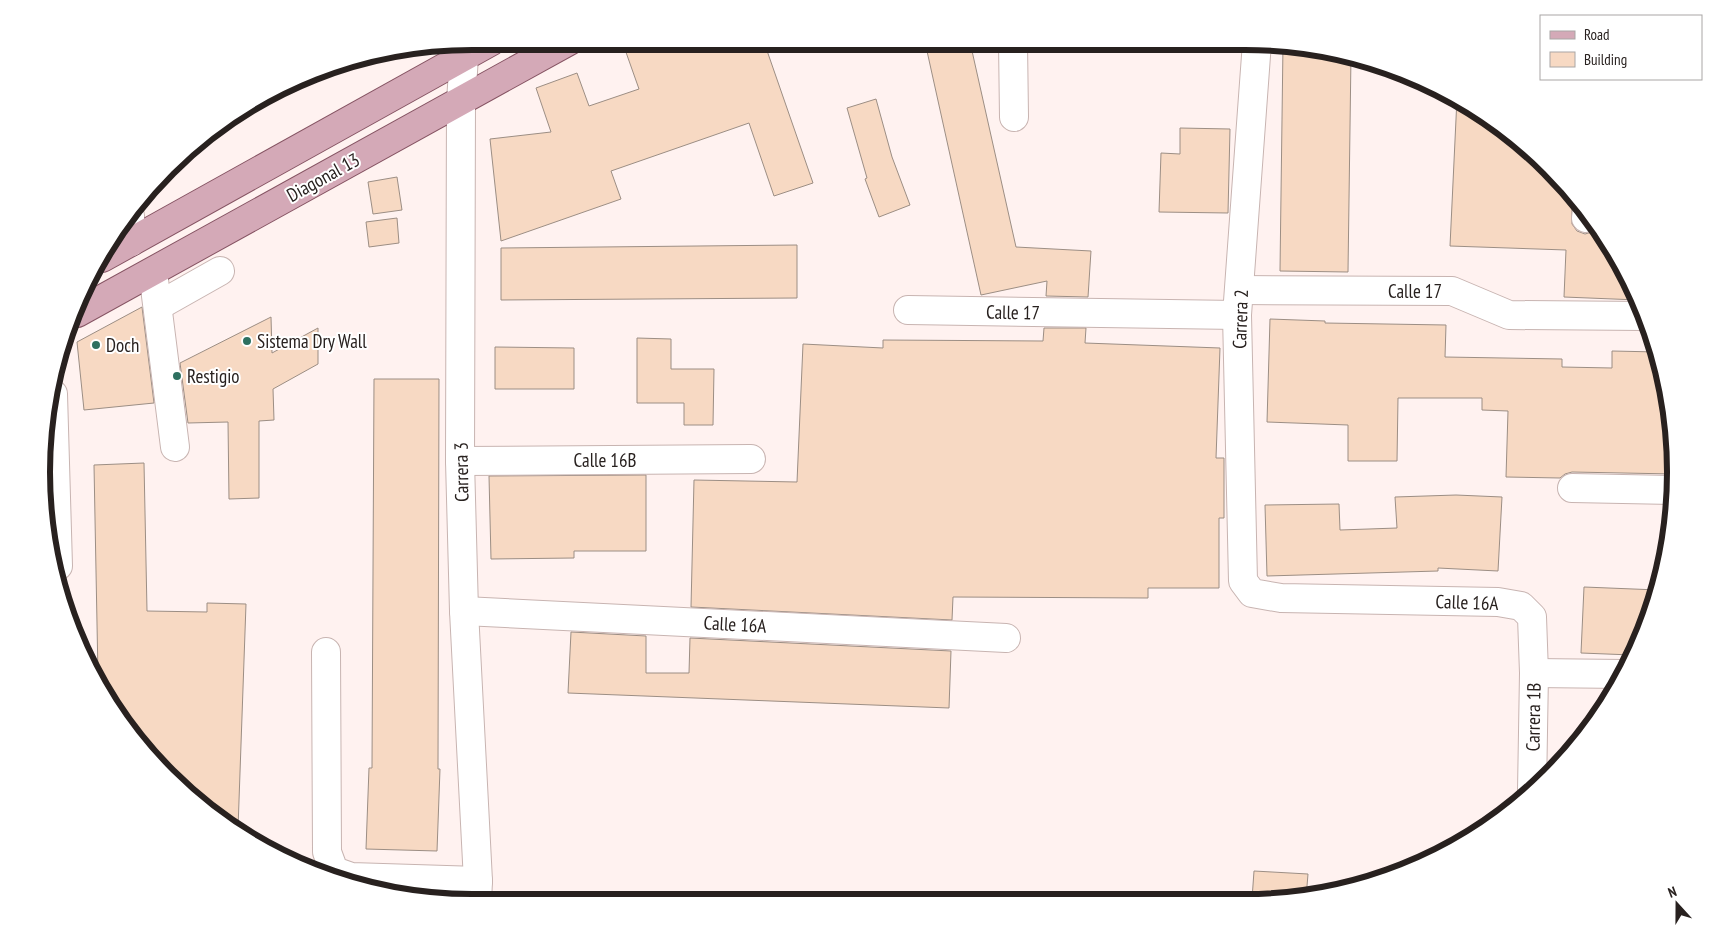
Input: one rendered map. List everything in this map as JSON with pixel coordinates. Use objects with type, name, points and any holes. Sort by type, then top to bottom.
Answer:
[{"type":"main road","name":"Diagonal 13","points":[[112,252],[463,50]]},
{"type":"main road","name":"Diagonal 13","points":[[82,311],[553,50]]},
{"type":"street","name":"Carrera 3","points":[[464,50],[461,101],[460,461],[464,611],[477,892]]},
{"type":"street","points":[[1013,50],[1014,117]]},
{"type":"street","name":"Carrera 2","points":[[1252,593],[1242,581],[1239,302],[1256,50]]},
{"type":"street","points":[[130,225],[131,242]]},
{"type":"street","points":[[158,306],[220,271]]},
{"type":"street","points":[[153,272],[175,447]]},
{"type":"street","name":"Calle 17","points":[[908,310],[1239,302],[1452,291],[1509,316],[1637,316]]},
{"type":"street","points":[[54,419],[58,551]]},
{"type":"street","name":"Calle 16B","points":[[460,461],[751,459]]},
{"type":"street","points":[[1572,488],[1666,490]]},
{"type":"street","name":"Calle 16A","points":[[1252,593],[1281,598],[1498,602],[1521,606],[1532,617],[1534,673]]},
{"type":"street","name":"Calle 16A","points":[[464,611],[1006,638]]},
{"type":"street","points":[[326,652],[327,852],[334,871],[341,874]]},
{"type":"street","points":[[1534,673],[1615,674]]},
{"type":"street","name":"Carrera 1B","points":[[1532,780],[1534,673]]},
{"type":"street","points":[[354,877],[477,892]]},
{"type":"building","points":[[625,50],[767,50],[813,183],[774,196],[749,123],[611,171],[621,199],[501,241],[490,139],[551,132],[536,88],[577,73],[589,106],[639,89]]},
{"type":"building","points":[[927,50],[972,50],[1016,247],[1091,251],[1088,297],[1046,296],[1047,281],[981,295]]},
{"type":"building","points":[[1283,52],[1351,63],[1348,272],[1280,271]]},
{"type":"building","points":[[876,99],[892,157],[910,205],[879,217],[865,179],[867,178],[847,108]]},
{"type":"building","points":[[1457,107],[1502,137],[1562,194],[1573,207],[1572,224],[1577,231],[1585,234],[1592,232],[1610,261],[1630,300],[1564,297],[1566,250],[1450,246]]},
{"type":"building","points":[[1180,128],[1230,129],[1228,213],[1159,212],[1161,153],[1180,154]]},
{"type":"building","points":[[397,177],[402,210],[373,214],[368,182]]},
{"type":"building","points":[[397,218],[399,243],[369,247],[366,222]]},
{"type":"building","points":[[797,245],[797,298],[501,300],[501,248]]},
{"type":"building","points":[[142,307],[154,403],[84,410],[77,342]]},
{"type":"building","points":[[271,317],[272,353],[318,328],[318,364],[273,389],[274,420],[259,421],[259,498],[229,499],[228,422],[188,423],[180,363]]},
{"type":"building","points":[[1270,319],[1325,321],[1325,323],[1446,325],[1445,357],[1562,359],[1562,367],[1612,368],[1612,351],[1650,352],[1663,417],[1667,474],[1572,472],[1560,478],[1506,477],[1508,411],[1482,410],[1482,398],[1398,398],[1397,461],[1348,461],[1348,425],[1267,422]]},
{"type":"building","points":[[1044,328],[1086,328],[1085,343],[1220,348],[1216,458],[1224,458],[1224,518],[1219,518],[1219,588],[1148,588],[1148,598],[953,597],[952,620],[691,607],[694,480],[797,482],[803,344],[883,348],[883,340],[1043,341]]},
{"type":"building","points":[[637,338],[671,339],[671,369],[714,369],[713,425],[684,425],[684,403],[637,403]]},
{"type":"building","points":[[495,347],[574,348],[574,389],[495,389]]},
{"type":"building","points":[[374,379],[439,379],[438,769],[440,769],[437,851],[366,849],[369,768],[372,768]]},
{"type":"building","points":[[144,463],[147,611],[207,612],[207,603],[246,604],[238,823],[194,789],[155,750],[121,706],[98,666],[94,465]]},
{"type":"building","points":[[646,475],[646,551],[574,551],[574,558],[491,559],[489,476]]},
{"type":"building","points":[[1456,495],[1502,497],[1498,571],[1438,568],[1438,571],[1267,576],[1265,505],[1339,504],[1340,530],[1397,528],[1395,497]]},
{"type":"building","points":[[1584,587],[1650,590],[1645,608],[1625,655],[1581,653]]},
{"type":"building","points":[[571,632],[646,636],[646,673],[689,673],[690,638],[951,651],[949,708],[568,693]]},
{"type":"building","points":[[1254,871],[1308,874],[1307,889],[1252,894]]},
{"type":"place","name":"Sistema Dry Wall","points":[[247,341]]},
{"type":"place","name":"Doch","points":[[96,345]]},
{"type":"place","name":"Restigio","points":[[177,376]]}]
